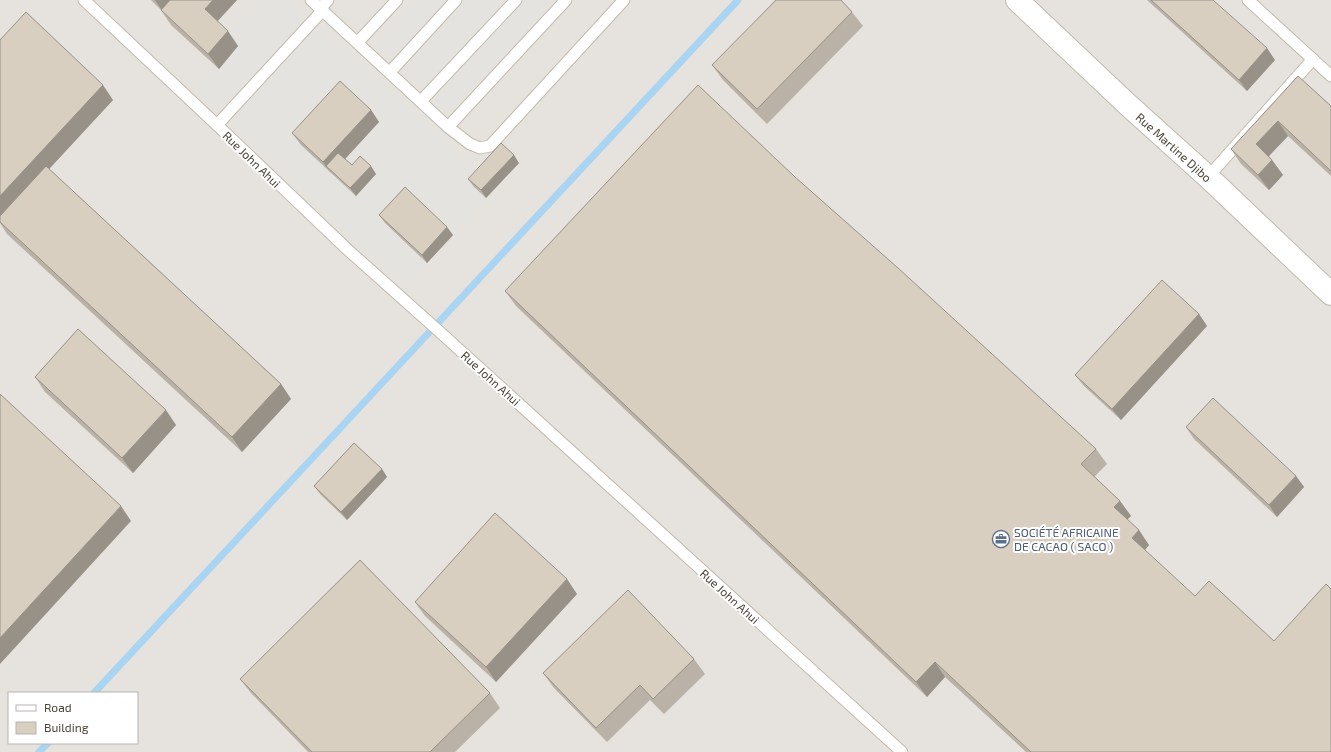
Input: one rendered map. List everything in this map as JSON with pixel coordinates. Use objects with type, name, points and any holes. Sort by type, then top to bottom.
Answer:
[{"type":"street","name":"Rue Martine Djibo","points":[[1017,0],[1127,104],[1208,177],[1331,294]]},
{"type":"lane","name":"Rue John Ahui","points":[[84,0],[348,250],[902,752]]},
{"type":"lane","points":[[311,0],[324,6],[358,42],[448,127],[470,144],[480,148],[490,146],[624,0]]},
{"type":"lane","points":[[358,42],[397,0]]},
{"type":"lane","points":[[390,72],[456,0]]},
{"type":"lane","points":[[421,101],[516,0]]},
{"type":"lane","points":[[448,127],[566,0]]},
{"type":"lane","points":[[1248,0],[1331,76]]},
{"type":"lane","points":[[217,125],[324,6]]},
{"type":"lane","points":[[1208,177],[1313,60]]},
{"type":"shaded area","points":[[0,0],[1331,0],[1331,752],[0,752]]},
{"type":"shaded area","points":[[261,0],[289,0],[481,179],[486,198],[408,284],[199,90],[238,46],[228,36]],"holes":[[[379,122],[344,161],[358,174],[356,196],[331,174]]]},
{"type":"shaded area","points":[[417,0],[554,0],[450,112],[377,43]]},
{"type":"building","points":[[170,0],[213,0],[205,9],[228,31],[208,54],[161,10]]},
{"type":"building","points":[[776,0],[841,0],[852,12],[757,109],[712,65]]},
{"type":"building","points":[[1151,0],[1213,0],[1267,48],[1239,80]]},
{"type":"building","points":[[26,12],[103,85],[0,196],[0,40]]},
{"type":"building","points":[[1298,76],[1331,106],[1331,171],[1278,121],[1256,144],[1272,160],[1258,175],[1231,149]]},
{"type":"building","points":[[340,81],[371,110],[323,162],[292,133]]},
{"type":"building","points":[[698,85],[795,177],[898,268],[1096,449],[1081,464],[1120,501],[1114,507],[1139,530],[1132,538],[1195,596],[1209,581],[1274,641],[1326,584],[1331,589],[1331,752],[1031,752],[935,662],[916,682],[505,291]]},
{"type":"building","points":[[501,143],[514,155],[481,190],[468,179]]},
{"type":"building","points":[[338,153],[352,165],[360,156],[371,166],[350,188],[326,166]]},
{"type":"building","points":[[46,166],[281,384],[232,437],[0,222],[0,216]]},
{"type":"building","points":[[405,187],[447,227],[422,255],[379,215]]},
{"type":"building","points":[[1162,280],[1199,314],[1112,409],[1075,375]]},
{"type":"building","points":[[78,329],[166,410],[122,458],[35,377]]},
{"type":"building","points":[[0,394],[121,506],[0,638]]},
{"type":"building","points":[[1213,398],[1296,476],[1269,505],[1186,427]]},
{"type":"building","points":[[354,443],[382,469],[341,512],[314,486]]},
{"type":"building","points":[[495,513],[567,579],[486,667],[415,602]]},
{"type":"building","points":[[360,560],[490,693],[430,752],[312,752],[240,679]]},
{"type":"building","points":[[628,590],[694,659],[653,699],[640,685],[596,728],[543,673]]},
{"type":"waterway","points":[[95,692],[738,0]]},
{"type":"waterway","points":[[39,752],[47,744]]},
{"type":"place","name":"SOCIÉTÉ AFRICAINE DE CACAO ( SACO )","points":[[1001,539]]}]
